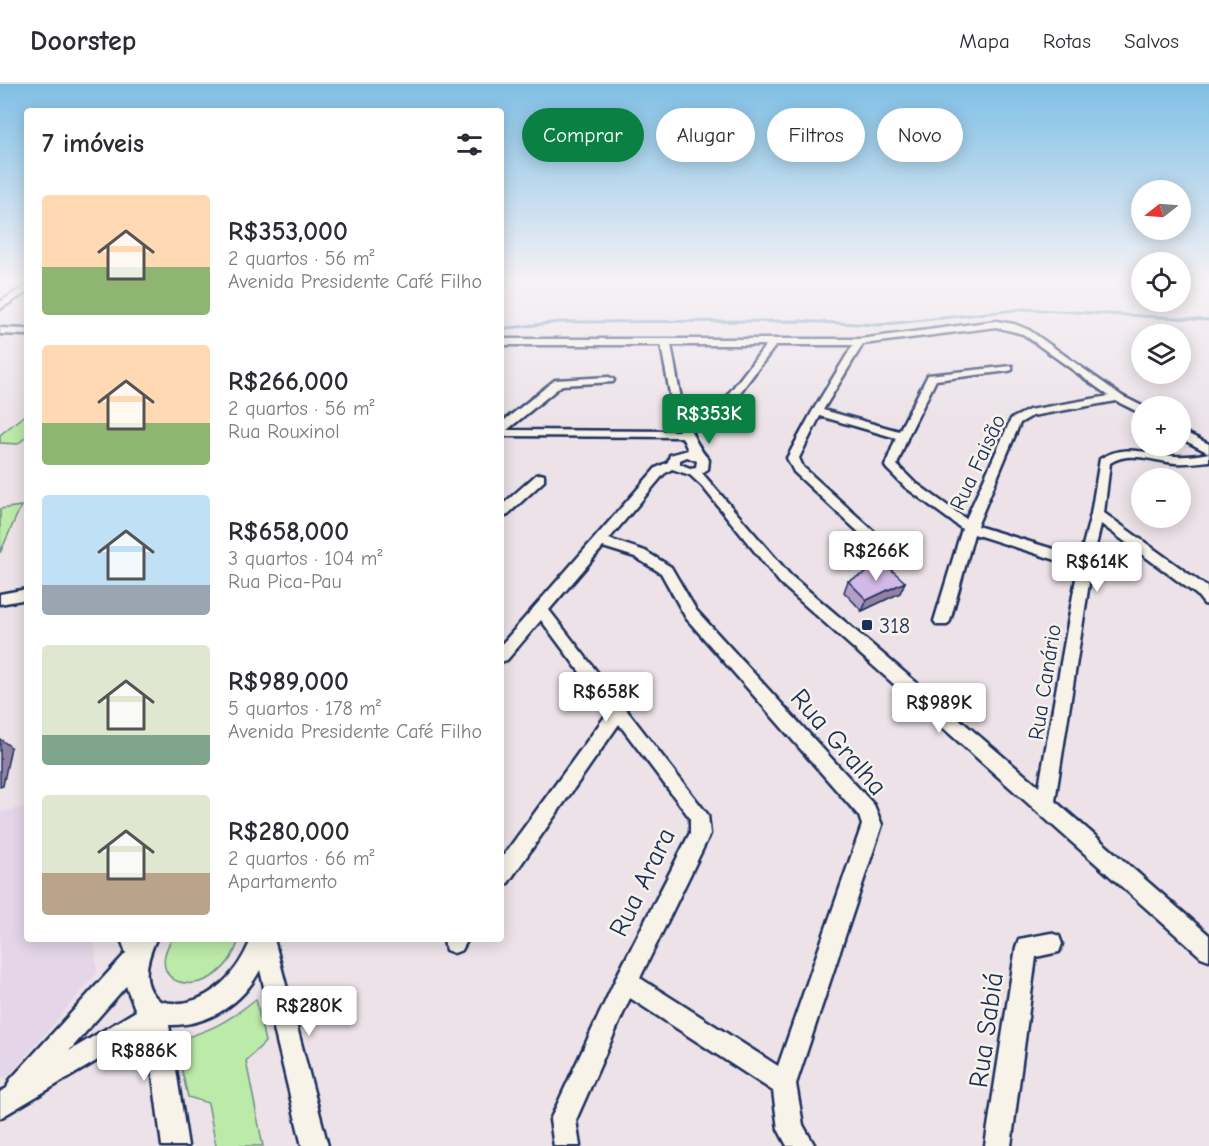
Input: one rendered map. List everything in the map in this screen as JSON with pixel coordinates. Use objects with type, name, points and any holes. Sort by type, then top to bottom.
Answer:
[{"type":"street","points":[[504,342],[860,342],[954,330]]},
{"type":"street","points":[[1020,330],[1131,405]]},
{"type":"street","points":[[0,331],[24,332]]},
{"type":"street","points":[[665,341],[686,436],[700,459],[695,476]]},
{"type":"street","points":[[504,350],[515,342]]},
{"type":"street","points":[[860,342],[794,453],[794,463],[885,549]]},
{"type":"street","points":[[730,397],[772,343]]},
{"type":"street","points":[[1008,368],[932,377],[902,436],[891,466],[909,484],[969,528],[1085,564]]},
{"type":"street","points":[[504,427],[559,382],[609,380]]},
{"type":"street","name":"Rua Faisão","points":[[942,621],[969,528],[1016,421],[1021,416],[1118,398]]},
{"type":"street","points":[[817,412],[902,436]]},
{"type":"street","points":[[504,434],[686,436]]},
{"type":"street","points":[[504,653],[670,463],[686,436]]},
{"type":"street","points":[[1191,439],[1209,449]]},
{"type":"street","points":[[670,463],[686,453],[700,459]]},
{"type":"street","name":"Rua Canário","points":[[1045,804],[1085,564],[1097,514],[1104,462],[1109,457],[1120,454],[1138,454],[1173,460],[1209,457]]},
{"type":"street","points":[[670,463],[695,476],[785,579],[1209,949]]},
{"type":"street","points":[[504,510],[540,478]]},
{"type":"street","points":[[1097,514],[1202,591],[1209,600]]},
{"type":"street","name":"Rua Gralha","points":[[600,541],[640,554],[666,570],[691,614],[867,811],[873,825],[784,1084],[791,1129],[802,1146]]},
{"type":"street","points":[[0,599],[24,595]]},
{"type":"street","name":"Rua Arara","points":[[541,610],[699,815],[700,834],[626,982],[563,1120],[567,1146]]},
{"type":"street","points":[[504,872],[618,711]]},
{"type":"street","points":[[138,945],[135,984],[141,1000],[156,1012],[176,1016],[199,1011],[222,999],[242,980],[255,959],[261,942]]},
{"type":"street","points":[[263,942],[315,1146]]},
{"type":"street","points":[[4,1103],[138,945]]},
{"type":"street","name":"Rua Sabiá","points":[[998,1146],[1027,948],[1051,945]]},
{"type":"street","points":[[626,982],[784,1084]]},
{"type":"street","points":[[4,1103],[156,1012]]},
{"type":"street","points":[[156,1012],[175,1146]]},
{"type":"shaded area","points":[[24,807],[24,942],[94,942],[97,973],[10,1075],[0,1080],[0,813]]},
{"type":"green space","points":[[24,415],[24,439],[18,444],[0,443],[0,435]]},
{"type":"green space","points":[[21,506],[0,553],[0,509]]},
{"type":"green space","points":[[171,942],[238,942],[230,960],[216,974],[201,982],[186,983],[174,979],[166,970],[165,957]]},
{"type":"green space","points":[[256,999],[265,1042],[246,1061],[263,1146],[216,1146],[208,1103],[188,1097],[175,1041],[218,1025]]},
{"type":"building","points":[[885,564],[905,582],[867,600],[848,581]]},
{"type":"place","name":"318","points":[[867,625]]}]
